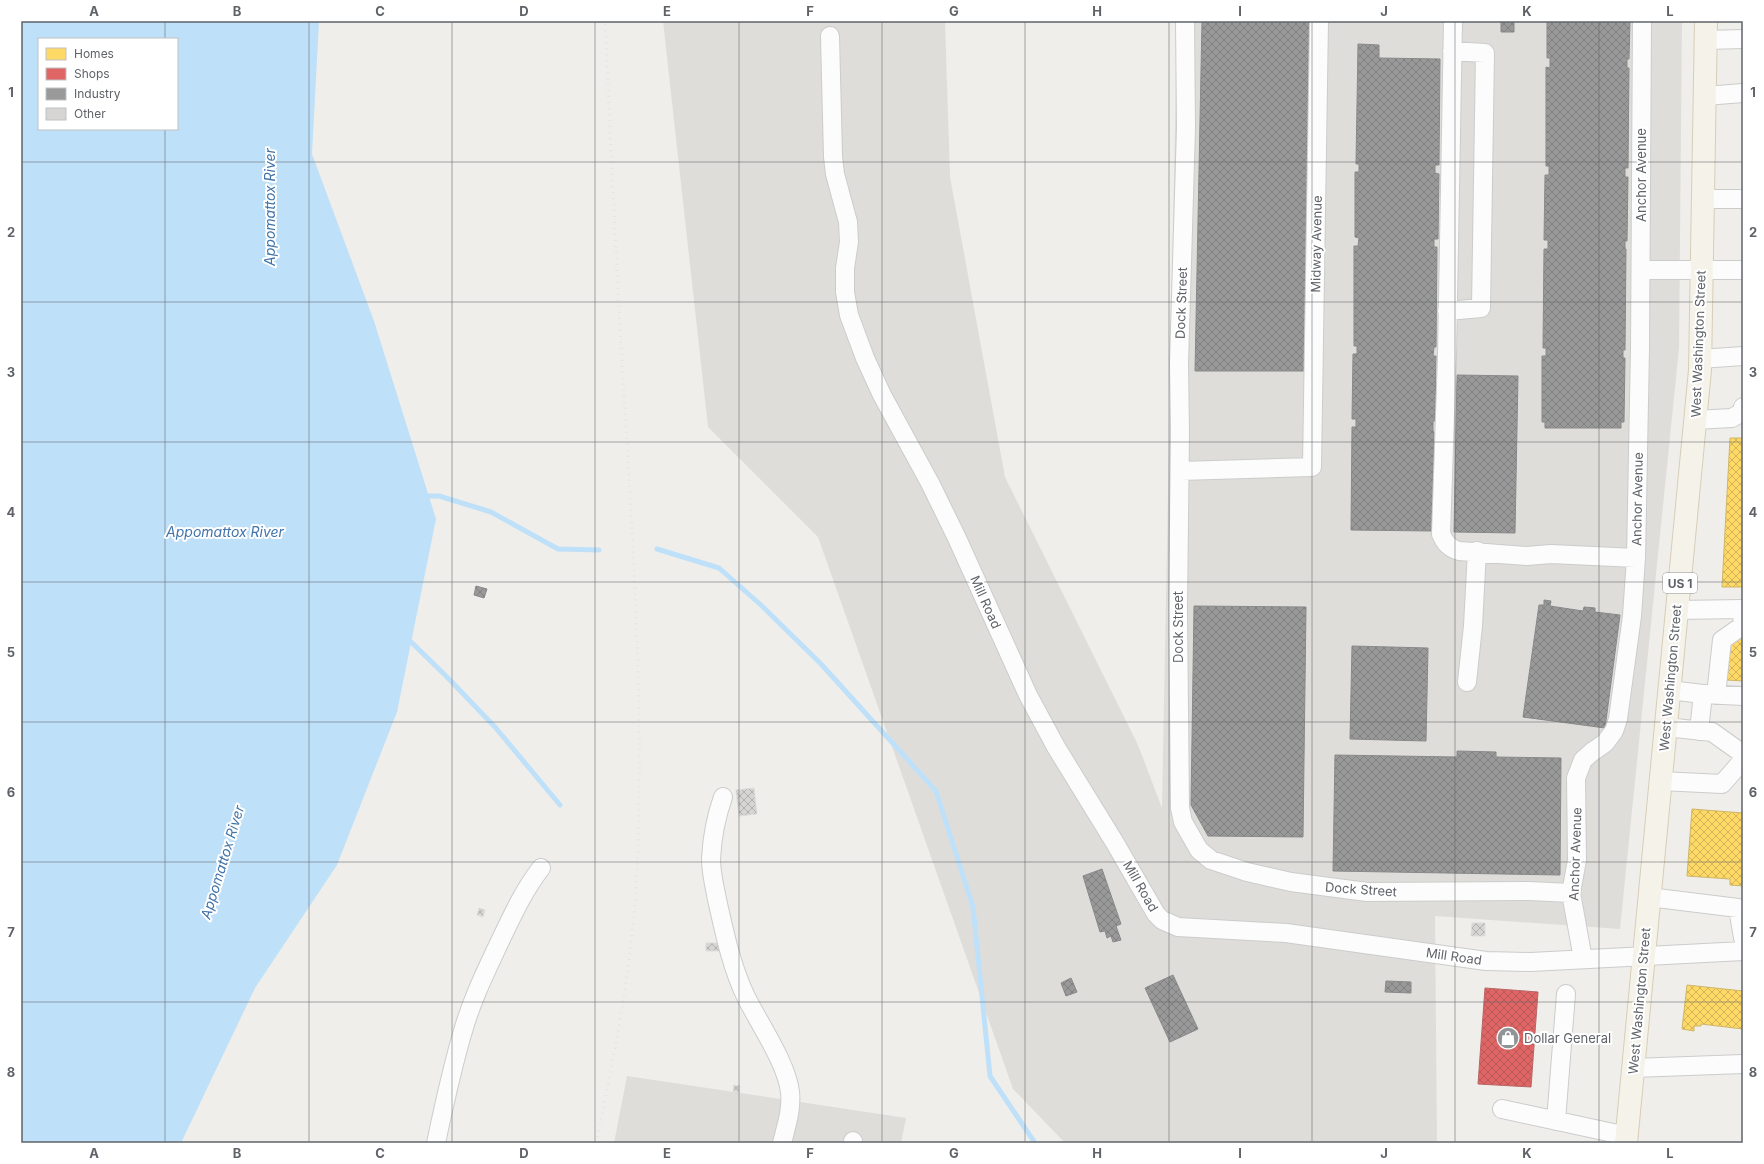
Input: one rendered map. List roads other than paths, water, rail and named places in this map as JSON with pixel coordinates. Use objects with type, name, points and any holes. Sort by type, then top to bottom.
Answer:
[{"type":"main road","name":"West Washington Street","points":[[1626,1140],[1700,359],[1706,31]]},
{"type":"street","name":"Dock Street","points":[[1185,21],[1186,127],[1179,364],[1180,471],[1178,610],[1180,808],[1183,822],[1203,854],[1211,860],[1247,872],[1291,882],[1367,892],[1528,891],[1571,894]]},
{"type":"street","name":"Midway Avenue","points":[[1180,471],[1312,467],[1319,21]]},
{"type":"street","points":[[1453,21],[1441,534],[1445,544],[1452,549],[1459,551],[1477,551],[1527,556],[1551,554],[1636,558]]},
{"type":"street","name":"Anchor Avenue","points":[[1583,959],[1571,894],[1577,860],[1576,778],[1578,769],[1583,760],[1605,743],[1614,731],[1618,719],[1632,616],[1636,558],[1641,270],[1642,21]]},
{"type":"street","points":[[1706,31],[1743,39]]},
{"type":"street","name":"Mill Road","points":[[830,36],[833,157],[835,174],[848,222],[849,242],[845,268],[845,292],[849,315],[865,358],[882,395],[956,536],[1035,708],[1056,748],[1115,843],[1156,914],[1162,920],[1178,927],[1286,933],[1486,961],[1531,962],[1743,951]]},
{"type":"street","points":[[1447,311],[1481,308],[1482,300],[1485,53],[1452,51]]},
{"type":"street","points":[[1705,96],[1743,93]]},
{"type":"street","points":[[1703,199],[1743,199]]},
{"type":"street","points":[[1641,270],[1743,270]]},
{"type":"street","points":[[1700,359],[1743,356]]},
{"type":"street","points":[[1695,420],[1732,418],[1742,412],[1743,407]]},
{"type":"street","points":[[1467,682],[1473,626],[1477,551]]},
{"type":"street","points":[[1677,610],[1743,609]]},
{"type":"street","points":[[1699,731],[1722,640],[1742,626],[1743,613]]},
{"type":"street","points":[[1669,690],[1709,695],[1743,696]]},
{"type":"street","points":[[1666,726],[1712,732],[1743,754]]},
{"type":"street","points":[[1661,780],[1722,784],[1743,760]]},
{"type":"street","points":[[723,797],[712,839],[712,878],[723,927],[738,976],[746,995],[785,1071],[790,1092],[790,1106],[782,1143]]},
{"type":"street","points":[[436,1143],[448,1087],[463,1030],[482,981],[522,896],[541,868]]},
{"type":"street","points":[[1649,897],[1738,908],[1743,938]]},
{"type":"street","points":[[1556,1121],[1566,994]]},
{"type":"street","points":[[1633,1068],[1743,1064]]},
{"type":"street","points":[[1502,1109],[1556,1121],[1626,1140]]},
{"type":"water","name":"Appomattox River","points":[[21,21],[319,21],[312,154],[374,321],[436,519],[397,712],[337,865],[255,988],[181,1143],[21,1143]]},
{"type":"waterway","points":[[424,496],[439,496],[491,512],[558,549],[599,550]]},
{"type":"waterway","points":[[657,549],[719,568],[762,606],[821,664],[936,791],[973,907],[990,1076],[1035,1143]]},
{"type":"waterway","points":[[407,638],[495,727],[560,805]]},
{"type":"railway","points":[[596,1143],[622,1007],[632,938],[639,812],[639,697],[635,582],[605,21]]},
{"type":"place","name":"Dollar General","points":[[1508,1038]]}]
